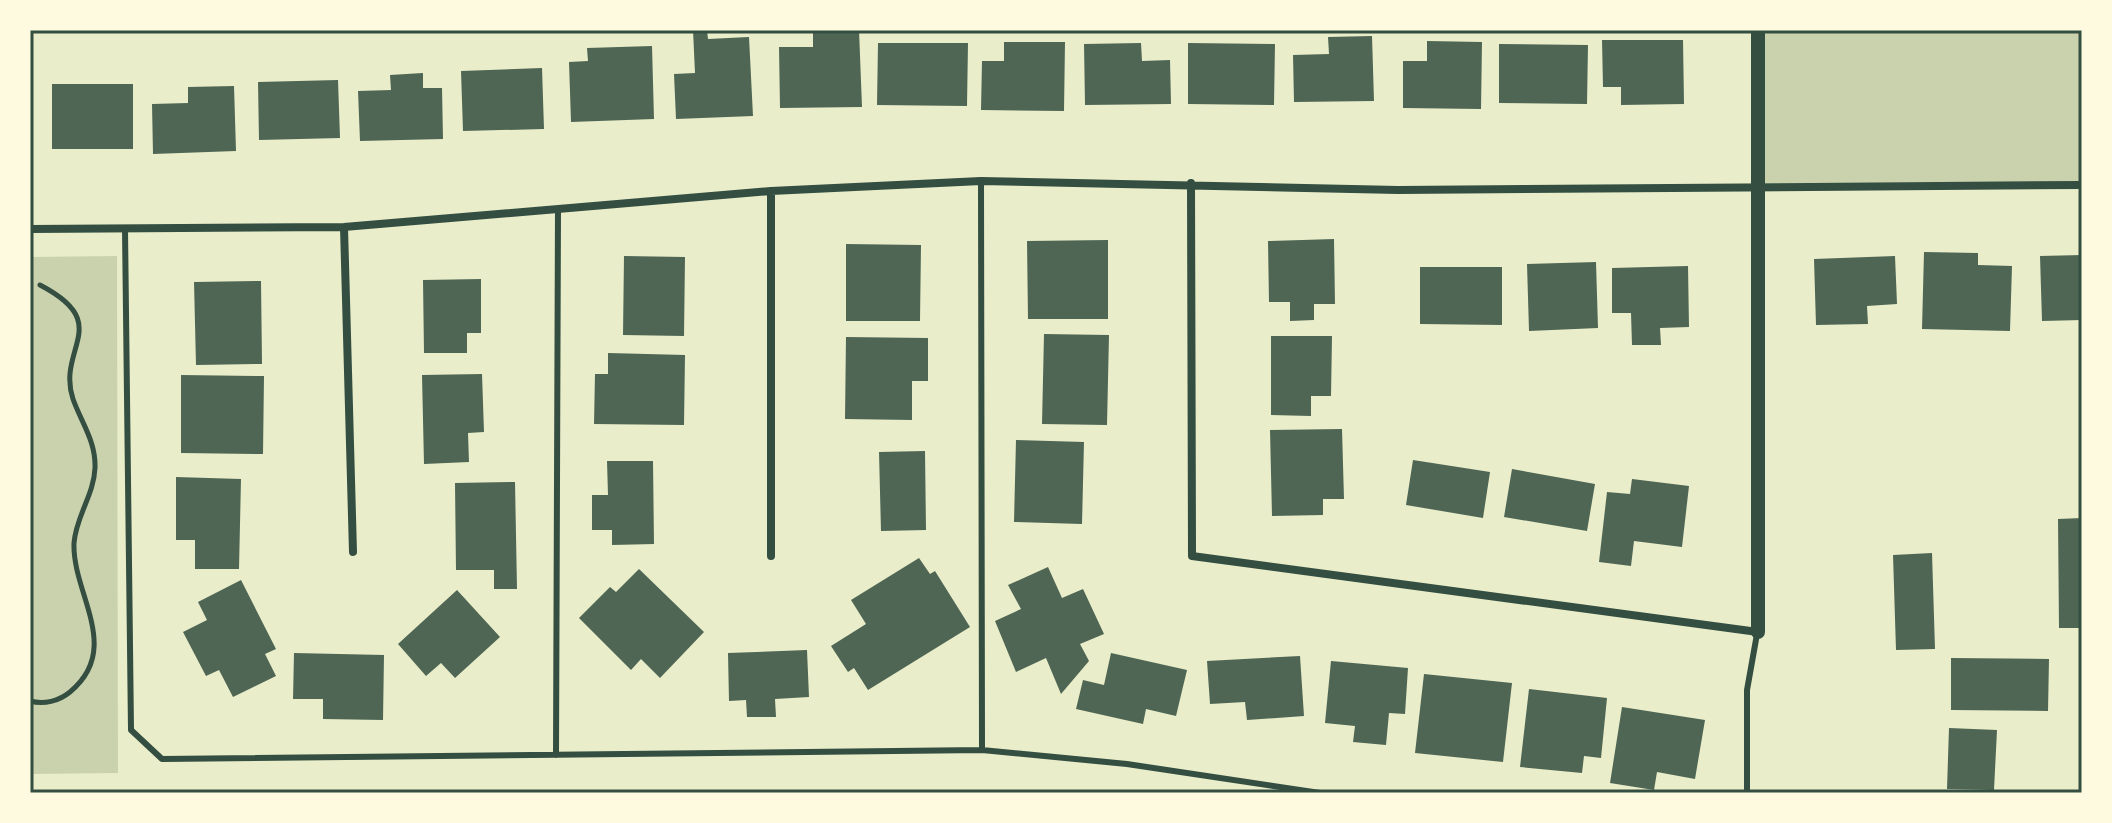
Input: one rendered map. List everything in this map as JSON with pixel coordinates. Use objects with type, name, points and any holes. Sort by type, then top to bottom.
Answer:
[{"type":"street","points":[[1191,183],[1192,556],[1758,632],[1758,30]]},
{"type":"street","points":[[30,229],[344,227],[771,191],[981,181],[1191,183],[1398,190],[2082,185]]},
{"type":"street","points":[[771,191],[771,556]]},
{"type":"street","points":[[344,227],[353,552]]},
{"type":"lane","points":[[981,181],[982,750]]},
{"type":"lane","points":[[556,755],[558,209]]},
{"type":"lane","points":[[125,229],[131,730],[162,759],[982,750],[1127,764],[1320,793]]},
{"type":"lane","points":[[1747,793],[1747,690],[1758,632]]},
{"type":"path","points":[[30,701],[49,702],[67,695],[80,682],[90,661],[95,638],[93,615],[76,569],[74,542],[80,517],[91,494],[95,466],[92,439],[73,398],[70,381],[80,332],[69,304],[40,285]]},
{"type":"green space","points":[[1758,30],[2082,30],[2082,185],[1756,187]]},
{"type":"green space","points":[[117,256],[118,773],[30,774],[30,257]]},
{"type":"building","points":[[693,30],[707,30],[708,39],[749,37],[753,116],[676,119],[674,74],[695,73]]},
{"type":"building","points":[[813,30],[859,30],[862,107],[780,108],[779,47],[813,47]]},
{"type":"building","points":[[1372,36],[1374,101],[1294,102],[1293,55],[1329,54],[1328,37]]},
{"type":"building","points":[[1602,40],[1683,40],[1684,104],[1621,105],[1621,87],[1603,87]]},
{"type":"building","points":[[1427,41],[1482,42],[1481,109],[1403,108],[1403,61],[1427,61]]},
{"type":"building","points":[[1004,42],[1065,42],[1064,111],[981,110],[982,61],[1004,61]]},
{"type":"building","points":[[878,43],[968,43],[967,106],[877,105]]},
{"type":"building","points":[[1141,43],[1142,61],[1170,60],[1171,104],[1085,105],[1084,44]]},
{"type":"building","points":[[1188,43],[1275,44],[1274,105],[1188,104]]},
{"type":"building","points":[[1499,44],[1588,45],[1587,104],[1499,103]]},
{"type":"building","points":[[652,46],[654,119],[571,122],[569,62],[588,61],[587,48]]},
{"type":"building","points":[[542,68],[544,129],[463,131],[461,71]]},
{"type":"building","points":[[423,73],[423,88],[442,88],[443,139],[360,141],[358,91],[391,90],[390,75]]},
{"type":"building","points":[[338,80],[340,138],[259,140],[258,82]]},
{"type":"building","points":[[52,84],[133,84],[133,149],[52,149]]},
{"type":"building","points":[[234,86],[236,151],[153,154],[152,104],[188,103],[188,87]]},
{"type":"building","points":[[1334,239],[1335,304],[1314,304],[1314,320],[1290,321],[1290,302],[1269,302],[1268,241]]},
{"type":"building","points":[[1108,240],[1108,319],[1028,319],[1027,241]]},
{"type":"building","points":[[846,244],[921,245],[920,321],[846,321]]},
{"type":"building","points":[[1924,252],[1978,253],[1978,265],[2012,266],[2010,331],[1922,329]]},
{"type":"building","points":[[2082,255],[2082,320],[2042,321],[2040,256]]},
{"type":"building","points":[[624,256],[685,257],[684,336],[623,335]]},
{"type":"building","points":[[1895,256],[1897,304],[1867,306],[1868,324],[1816,325],[1814,259]]},
{"type":"building","points":[[1596,262],[1598,328],[1529,331],[1527,264]]},
{"type":"building","points":[[1688,266],[1689,327],[1660,328],[1661,345],[1632,345],[1631,313],[1612,313],[1612,268]]},
{"type":"building","points":[[1420,267],[1502,267],[1502,325],[1420,324]]},
{"type":"building","points":[[481,279],[481,333],[467,333],[467,353],[424,353],[423,280]]},
{"type":"building","points":[[261,281],[262,364],[196,365],[194,282]]},
{"type":"building","points":[[1044,334],[1109,335],[1107,425],[1042,424]]},
{"type":"building","points":[[1271,336],[1332,336],[1331,396],[1311,396],[1311,416],[1271,415]]},
{"type":"building","points":[[846,337],[928,338],[928,381],[912,381],[912,420],[845,419]]},
{"type":"building","points":[[608,353],[685,355],[684,425],[594,424],[595,374],[608,374]]},
{"type":"building","points":[[482,374],[484,432],[468,433],[469,462],[424,464],[422,375]]},
{"type":"building","points":[[181,375],[264,376],[263,454],[181,453]]},
{"type":"building","points":[[1342,429],[1344,499],[1323,499],[1323,515],[1272,516],[1270,430]]},
{"type":"building","points":[[1016,440],[1084,442],[1082,524],[1014,522]]},
{"type":"building","points":[[925,451],[926,530],[881,531],[879,452]]},
{"type":"building","points":[[1413,460],[1490,472],[1483,518],[1406,505]]},
{"type":"building","points":[[607,461],[653,461],[654,544],[612,545],[612,530],[592,530],[592,495],[608,495]]},
{"type":"building","points":[[1512,469],[1595,484],[1587,531],[1504,517]]},
{"type":"building","points":[[176,477],[241,479],[239,569],[195,569],[195,540],[176,540]]},
{"type":"building","points":[[1632,479],[1689,486],[1682,547],[1634,541],[1631,566],[1599,562],[1607,492],[1630,494]]},
{"type":"building","points":[[515,482],[517,589],[494,589],[494,570],[456,570],[455,483]]},
{"type":"building","points":[[2082,518],[2082,628],[2059,628],[2058,519]]},
{"type":"building","points":[[1932,553],[1935,649],[1896,650],[1893,555]]},
{"type":"building","points":[[919,558],[930,574],[935,571],[970,627],[868,690],[854,668],[848,672],[831,646],[866,624],[851,600]]},
{"type":"building","points":[[1048,567],[1062,598],[1083,589],[1104,634],[1080,644],[1089,661],[1061,694],[1046,658],[1016,672],[995,621],[1021,609],[1008,585]]},
{"type":"building","points":[[639,569],[704,632],[660,678],[641,659],[631,670],[579,618],[610,587],[616,592]]},
{"type":"building","points":[[241,580],[276,649],[265,654],[276,676],[233,697],[219,670],[206,676],[183,632],[207,620],[198,602]]},
{"type":"building","points":[[457,590],[500,637],[455,678],[441,663],[426,676],[398,644]]},
{"type":"building","points":[[807,650],[809,697],[775,699],[776,717],[747,717],[746,700],[729,701],[728,653]]},
{"type":"building","points":[[294,653],[384,655],[383,720],[323,719],[323,699],[293,699]]},
{"type":"building","points":[[1111,653],[1187,670],[1176,716],[1146,709],[1143,724],[1076,709],[1083,680],[1104,685]]},
{"type":"building","points":[[1300,656],[1304,716],[1247,720],[1245,702],[1210,704],[1207,661]]},
{"type":"building","points":[[1951,658],[2049,659],[2048,711],[1951,710]]},
{"type":"building","points":[[1331,661],[1408,668],[1405,714],[1389,713],[1386,745],[1353,742],[1355,726],[1325,723]]},
{"type":"building","points":[[1424,674],[1512,683],[1503,762],[1415,753]]},
{"type":"building","points":[[1529,689],[1607,698],[1601,758],[1584,756],[1582,773],[1520,767]]},
{"type":"building","points":[[1622,707],[1705,720],[1695,779],[1657,772],[1654,790],[1610,783]]},
{"type":"building","points":[[1949,728],[1997,730],[1994,790],[1947,789]]}]
